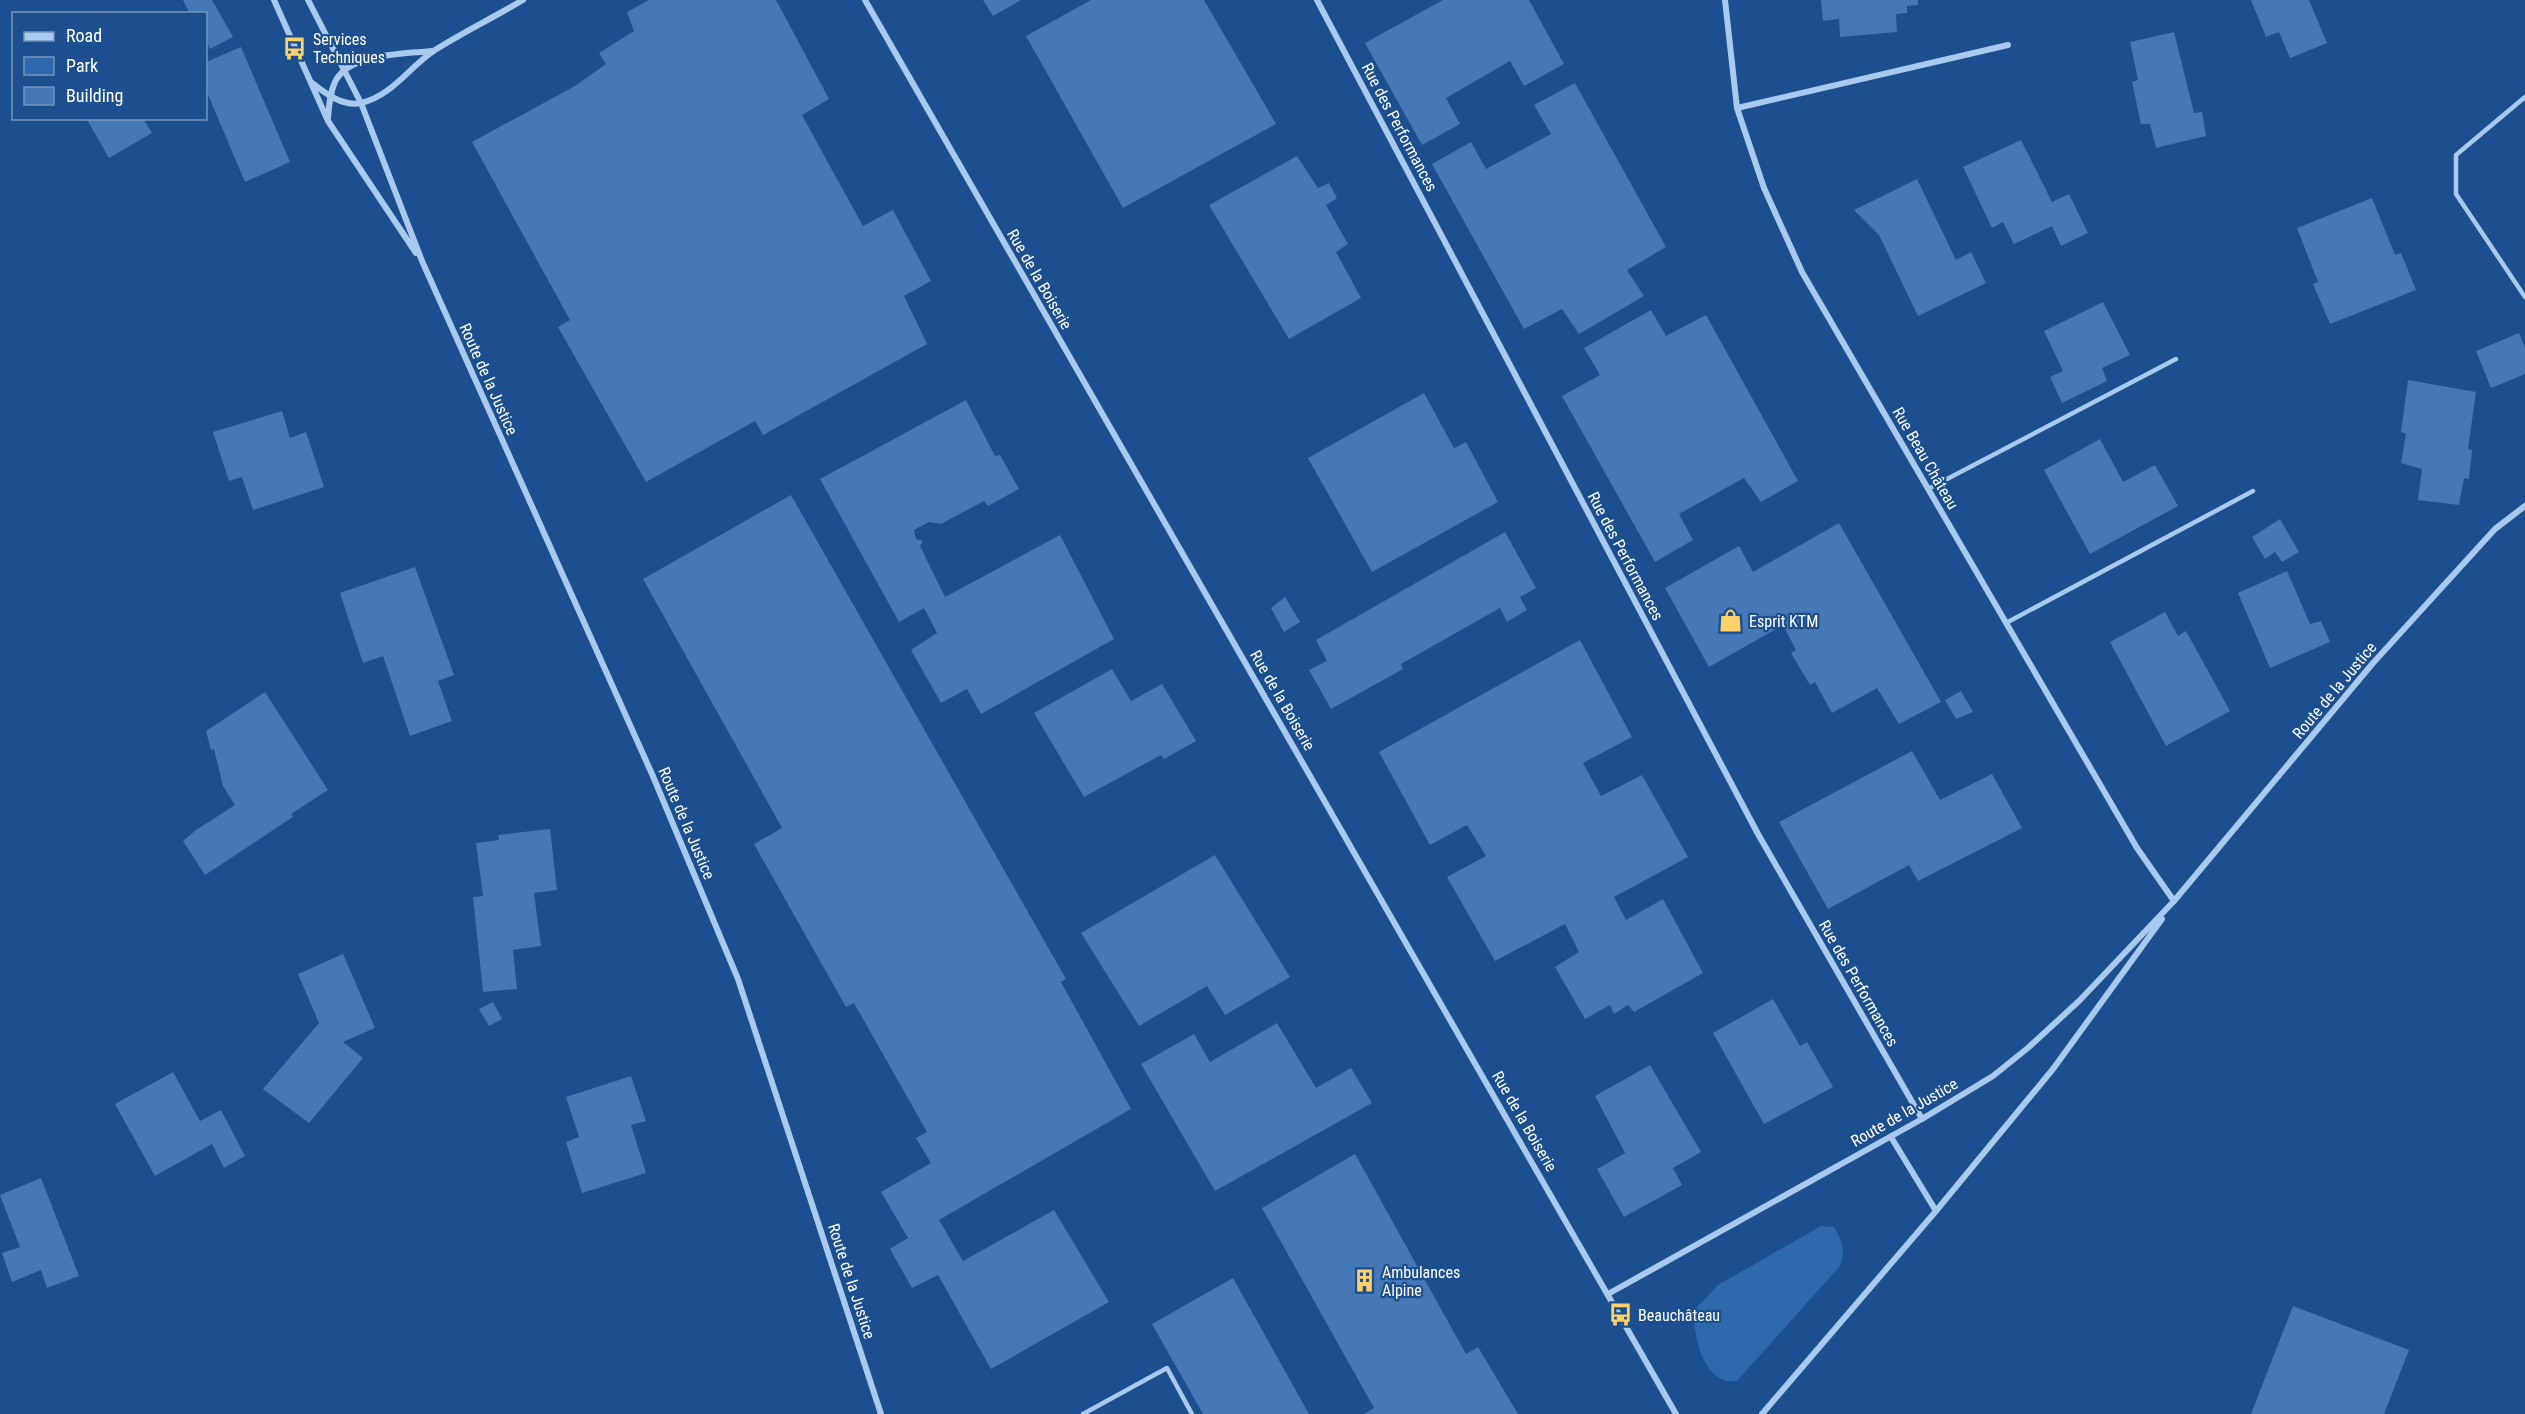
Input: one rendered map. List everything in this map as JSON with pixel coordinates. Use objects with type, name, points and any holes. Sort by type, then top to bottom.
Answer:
[{"type":"street","name":"Route de la Justice","points":[[274,0],[328,121],[422,261]]},
{"type":"street","name":"Route de la Justice","points":[[308,0],[361,103],[422,261],[652,774],[738,979],[881,1414]]},
{"type":"street","points":[[310,81],[331,97],[346,102],[361,103],[390,89],[433,51],[523,0]]},
{"type":"street","name":"Rue de la Boiserie","points":[[865,0],[1676,1414]]},
{"type":"street","name":"Rue des Performances","points":[[1317,0],[1758,834],[1922,1119]]},
{"type":"street","name":"Rue Beau Château","points":[[1725,0],[1737,108],[1764,188],[1802,272],[2137,848],[2174,901]]},
{"type":"street","points":[[1737,108],[2008,45]]},
{"type":"street","points":[[328,121],[336,80],[345,70],[374,56],[433,51]]},
{"type":"street","name":"Route de la Justice","points":[[1608,1294],[1922,1119],[1993,1076],[2030,1047],[2079,1001],[2174,901],[2373,663],[2495,529],[2525,506]]},
{"type":"street","name":"Route de la Justice","points":[[1762,1414],[1936,1211],[2053,1069],[2174,901]]},
{"type":"street","points":[[1891,1137],[1936,1211]]},
{"type":"lane","points":[[2525,97],[2456,155],[2456,194],[2525,297]]},
{"type":"lane","points":[[1928,489],[2176,359]]},
{"type":"lane","points":[[2006,623],[2253,491]]},
{"type":"lane","points":[[1083,1414],[1167,1368],[1192,1414]]},
{"type":"green space","points":[[1821,1226],[1834,1227],[1839,1237],[1843,1251],[1840,1266],[1737,1381],[1723,1380],[1715,1375],[1703,1359],[1697,1340],[1693,1311],[1718,1285]]},
{"type":"building","points":[[183,0],[212,0],[233,37],[210,49],[207,42],[207,12],[189,12]]},
{"type":"building","points":[[649,0],[776,0],[829,99],[802,115],[832,170],[863,226],[893,210],[931,281],[904,296],[927,344],[763,435],[755,421],[646,482],[558,327],[570,320],[472,142],[575,86],[606,64],[599,53],[634,31],[627,12]]},
{"type":"building","points":[[983,0],[1021,0],[993,16]]},
{"type":"building","points":[[1091,0],[1204,0],[1276,124],[1123,208],[1026,36]]},
{"type":"building","points":[[1443,0],[1529,0],[1564,64],[1524,86],[1510,61],[1446,98],[1460,124],[1422,145],[1365,43]]},
{"type":"building","points":[[1821,0],[1918,0],[1918,5],[1907,6],[1907,13],[1896,14],[1897,32],[1840,37],[1839,19],[1823,21]]},
{"type":"building","points":[[2251,0],[2309,0],[2327,43],[2290,58],[2279,32],[2266,37]]},
{"type":"building","points":[[2174,32],[2194,113],[2202,112],[2206,136],[2156,148],[2150,124],[2141,124],[2132,82],[2138,80],[2130,42]]},
{"type":"building","points":[[241,47],[290,162],[245,182],[207,92],[207,62]]},
{"type":"building","points":[[1575,83],[1666,247],[1627,270],[1644,296],[1579,334],[1562,309],[1524,329],[1432,164],[1471,142],[1486,169],[1551,134],[1534,105]]},
{"type":"building","points":[[87,120],[144,120],[152,133],[109,158]]},
{"type":"building","points":[[2021,140],[2052,202],[2069,194],[2088,233],[2061,246],[2052,226],[2014,244],[2003,222],[1992,228],[1963,167]]},
{"type":"building","points":[[1297,156],[1318,188],[1329,183],[1337,198],[1326,205],[1348,244],[1336,252],[1361,298],[1289,339],[1209,205]]},
{"type":"building","points":[[1917,179],[1956,260],[1971,252],[1986,283],[1918,316],[1879,235],[1854,210]]},
{"type":"building","points":[[2372,198],[2395,255],[2401,253],[2416,290],[2330,324],[2313,284],[2318,282],[2297,228]]},
{"type":"building","points":[[2103,302],[2130,355],[2102,368],[2107,381],[2062,403],[2050,377],[2063,371],[2044,331]]},
{"type":"building","points":[[1651,310],[1666,336],[1706,315],[1798,481],[1761,502],[1744,478],[1679,514],[1693,540],[1655,562],[1562,396],[1600,375],[1584,348]]},
{"type":"building","points":[[2519,333],[2525,348],[2525,374],[2491,388],[2476,351]]},
{"type":"building","points":[[2408,380],[2476,392],[2468,449],[2472,450],[2469,479],[2464,478],[2459,505],[2418,500],[2422,469],[2401,463],[2406,434],[2401,432]]},
{"type":"building","points":[[1424,393],[1454,448],[1466,442],[1498,502],[1372,572],[1308,458]]},
{"type":"building","points":[[966,400],[995,456],[1000,455],[1019,489],[988,506],[984,501],[941,524],[929,522],[914,530],[916,539],[923,541],[920,546],[945,597],[1060,535],[1114,639],[981,714],[967,689],[941,703],[911,650],[937,633],[924,608],[899,622],[820,479]]},
{"type":"building","points":[[282,411],[290,438],[306,432],[324,487],[253,510],[242,477],[229,481],[213,432]]},
{"type":"building","points":[[2100,439],[2123,482],[2155,465],[2178,506],[2090,554],[2044,470]]},
{"type":"building","points":[[791,495],[1066,979],[1061,982],[1131,1109],[939,1220],[963,1261],[1054,1210],[1109,1302],[991,1369],[938,1275],[912,1288],[890,1249],[908,1238],[881,1192],[931,1163],[916,1138],[927,1132],[854,1003],[846,1007],[754,844],[782,828],[643,579]]},
{"type":"building","points":[[2280,519],[2299,552],[2282,562],[2275,552],[2265,559],[2252,537]]},
{"type":"building","points":[[1839,523],[1941,702],[1899,724],[1877,688],[1832,713],[1815,682],[1810,685],[1791,653],[1796,650],[1783,625],[1709,667],[1665,588],[1739,546],[1753,572]]},
{"type":"building","points":[[1505,532],[1536,588],[1520,597],[1527,610],[1507,622],[1500,608],[1401,664],[1403,669],[1331,709],[1309,670],[1327,661],[1316,640]]},
{"type":"building","points":[[415,567],[454,675],[438,681],[452,721],[410,736],[383,656],[363,663],[340,593]]},
{"type":"building","points":[[2287,571],[2310,624],[2321,621],[2330,642],[2270,668],[2238,593]]},
{"type":"building","points":[[1285,597],[1300,622],[1284,632],[1271,608]]},
{"type":"building","points":[[2165,612],[2178,636],[2186,631],[2230,711],[2166,746],[2110,642]]},
{"type":"building","points":[[1580,640],[1632,737],[1583,763],[1601,796],[1642,775],[1688,857],[1614,897],[1626,920],[1663,899],[1703,973],[1634,1012],[1628,1005],[1614,1014],[1610,1005],[1585,1019],[1555,967],[1579,952],[1565,924],[1495,961],[1447,877],[1486,856],[1467,825],[1430,845],[1379,752]]},
{"type":"building","points":[[1112,669],[1131,701],[1162,684],[1196,741],[1164,759],[1161,755],[1084,797],[1034,713]]},
{"type":"building","points":[[1961,691],[1973,712],[1956,719],[1945,700]]},
{"type":"building","points":[[265,692],[328,790],[291,814],[293,817],[205,875],[183,841],[235,805],[223,786],[214,749],[211,750],[206,731]]},
{"type":"building","points":[[1912,751],[1940,800],[1992,774],[2022,828],[1918,881],[1909,865],[1828,909],[1779,822]]},
{"type":"building","points":[[550,829],[557,890],[534,893],[541,946],[513,950],[517,989],[483,992],[473,897],[483,896],[476,843],[499,840],[498,835]]},
{"type":"building","points":[[1215,855],[1290,977],[1225,1015],[1207,986],[1139,1026],[1081,933]]},
{"type":"building","points":[[343,954],[375,1028],[343,1042],[363,1058],[309,1123],[263,1089],[319,1023],[298,974]]},
{"type":"building","points":[[1773,999],[1800,1046],[1807,1042],[1833,1087],[1764,1124],[1713,1033]]},
{"type":"building","points":[[493,1002],[502,1019],[489,1026],[479,1009]]},
{"type":"building","points":[[1277,1023],[1316,1088],[1351,1068],[1372,1103],[1215,1191],[1141,1064],[1194,1034],[1210,1062]]},
{"type":"building","points":[[1650,1065],[1701,1152],[1673,1168],[1682,1185],[1624,1217],[1597,1169],[1625,1153],[1595,1096]]},
{"type":"building","points":[[173,1072],[200,1121],[221,1110],[245,1156],[224,1168],[212,1144],[155,1176],[115,1104]]},
{"type":"building","points":[[631,1076],[646,1121],[631,1125],[646,1173],[582,1193],[566,1142],[579,1137],[566,1097]]},
{"type":"building","name":"Ambulances Alpine","points":[[1355,1154],[1466,1354],[1478,1347],[1518,1414],[1364,1414],[1374,1408],[1262,1208]]},
{"type":"building","points":[[41,1178],[79,1276],[47,1288],[41,1270],[12,1282],[2,1253],[20,1247],[0,1195]]},
{"type":"building","points":[[1233,1278],[1309,1414],[1203,1414],[1152,1324]]},
{"type":"building","points":[[2293,1306],[2409,1350],[2384,1414],[2251,1414]]},
{"type":"place","name":"Services Techniques","points":[[295,48]]},
{"type":"place","name":"Esprit KTM","points":[[1731,621]]},
{"type":"place","name":"Ambulances Alpine","points":[[1364,1281]]},
{"type":"place","name":"Beauchâteau","points":[[1620,1315]]}]
